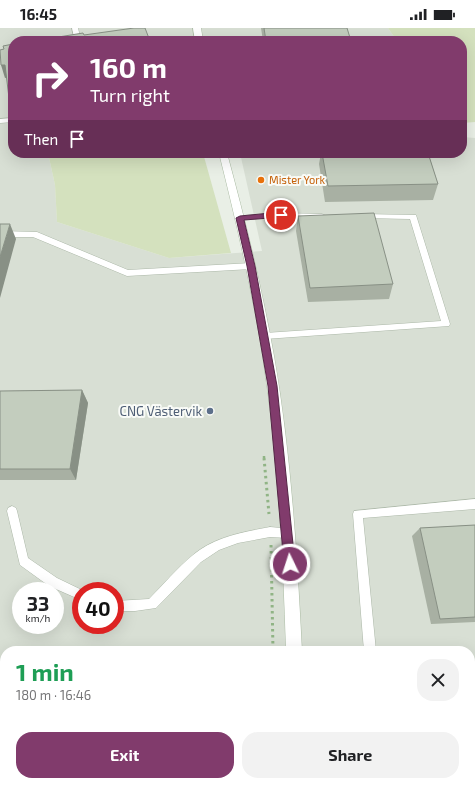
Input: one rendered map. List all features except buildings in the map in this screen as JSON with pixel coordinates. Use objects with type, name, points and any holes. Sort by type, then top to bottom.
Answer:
[{"type":"street","points":[[224,158],[251,266],[273,386],[288,533],[294,646]]},
{"type":"lane","points":[[240,218],[281,215],[327,216]]},
{"type":"lane","points":[[265,336],[446,324],[413,217],[358,216]]},
{"type":"lane","points":[[0,234],[34,234],[127,273],[251,266]]},
{"type":"lane","points":[[370,646],[358,514],[475,504]]},
{"type":"lane","points":[[12,511],[24,561],[53,582],[72,591]]},
{"type":"lane","points":[[124,606],[152,604],[197,558],[216,546],[238,538],[270,532],[288,533]]},
{"type":"path","points":[[264,451],[270,532],[272,646]]},
{"type":"shaded area","points":[[0,28],[388,28],[394,36],[8,36],[8,158],[49,158],[55,185],[57,222],[169,258],[262,251],[241,158],[467,158],[467,137],[475,138],[475,646],[0,646]]},
{"type":"green space","points":[[388,28],[475,28],[475,122],[467,123],[467,36],[394,36]]},
{"type":"green space","points":[[49,158],[204,158],[231,253],[169,258],[57,222],[55,185]]},
{"type":"place","name":"Mister York","points":[[261,180]]},
{"type":"place","name":"CNG Västervik","points":[[210,411]]},
{"type":"route","points":[[281,215],[240,218],[265,336],[273,386],[290,564]]}]
